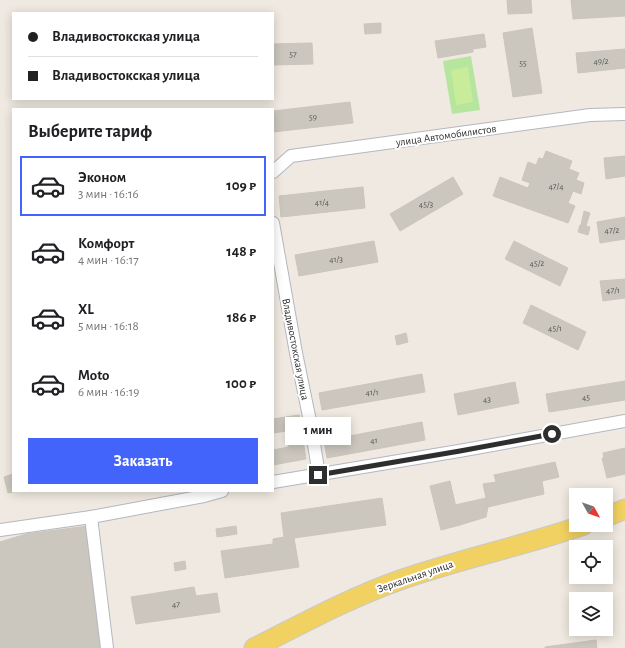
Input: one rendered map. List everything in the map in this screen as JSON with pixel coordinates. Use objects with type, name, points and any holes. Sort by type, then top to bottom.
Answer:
[{"type":"main road","points":[[613,514],[625,510]]},
{"type":"main road","name":"Зеркальная улица","points":[[254,648],[338,606],[374,590],[441,566],[569,530]]},
{"type":"street","name":"улица Автомобилистов","points":[[274,171],[291,156],[590,115],[625,114]]},
{"type":"street","name":"Владивостокская улица","points":[[274,229],[296,353],[311,426],[318,475]]},
{"type":"street","points":[[274,482],[460,451],[625,421]]},
{"type":"street","points":[[1,528],[91,517],[218,492]]},
{"type":"street","points":[[91,517],[107,648]]},
{"type":"green space","points":[[471,56],[480,110],[452,114],[443,61]]},
{"type":"green space","points":[[468,67],[473,102],[456,105],[451,70]]},
{"type":"building","points":[[507,0],[531,0],[532,13],[508,14]]},
{"type":"building","points":[[571,0],[625,0],[625,16],[573,19]]},
{"type":"building","points":[[381,23],[381,33],[365,34],[364,24]]},
{"type":"building","points":[[532,28],[542,93],[513,97],[503,33]]},
{"type":"building","points":[[484,34],[486,47],[473,49],[473,52],[438,58],[435,41]]},
{"type":"building","points":[[312,43],[313,64],[274,65],[274,44]]},
{"type":"building","points":[[625,49],[625,68],[578,73],[576,53]]},
{"type":"building","points":[[350,102],[353,123],[274,132],[274,111]]},
{"type":"building","points":[[546,151],[572,161],[569,169],[579,173],[576,180],[584,183],[581,194],[573,191],[568,203],[575,206],[568,223],[493,196],[500,177],[528,188],[530,183],[522,180],[528,162],[536,165],[539,158],[543,159]]},
{"type":"building","points":[[625,156],[625,176],[606,179],[604,158]]},
{"type":"building","points":[[453,177],[463,194],[400,231],[390,214]]},
{"type":"building","points":[[363,187],[365,208],[281,217],[279,196]]},
{"type":"building","points":[[584,211],[590,213],[586,226],[581,225]]},
{"type":"building","points":[[625,217],[625,239],[600,243],[597,222]]},
{"type":"building","points":[[580,225],[590,227],[588,235],[578,232]]},
{"type":"building","points":[[374,241],[378,262],[299,276],[295,255]]},
{"type":"building","points":[[514,241],[568,268],[560,286],[505,259]]},
{"type":"building","points":[[625,279],[625,298],[603,301],[600,281]]},
{"type":"building","points":[[531,305],[586,332],[578,350],[523,323]]},
{"type":"building","points":[[406,333],[408,342],[397,345],[395,336]]},
{"type":"building","points":[[422,374],[425,392],[322,410],[319,393]]},
{"type":"building","points":[[625,381],[625,400],[549,412],[546,394]]},
{"type":"building","points":[[515,382],[519,403],[458,415],[454,394]]},
{"type":"building","points":[[299,415],[306,459],[274,465],[274,450],[289,447],[287,431],[274,433],[274,419]]},
{"type":"building","points":[[422,422],[425,440],[327,458],[324,441]]},
{"type":"building","points":[[625,448],[625,474],[607,478],[602,458],[604,458],[603,453]]},
{"type":"building","points":[[555,462],[559,477],[542,481],[544,494],[488,507],[483,484],[496,482],[494,475]]},
{"type":"building","points":[[12,474],[12,492],[8,493],[4,477]]},
{"type":"building","points":[[450,481],[460,525],[441,530],[430,486]]},
{"type":"building","points":[[382,498],[386,525],[294,538],[299,567],[225,578],[221,551],[273,544],[273,539],[284,537],[281,513]]},
{"type":"building","points":[[486,498],[488,507],[486,517],[460,525],[455,505]]},
{"type":"building","points":[[88,526],[101,648],[0,648],[0,542],[26,534]]},
{"type":"building","points":[[236,526],[237,534],[217,537],[216,529]]},
{"type":"building","points":[[185,561],[186,569],[175,571],[174,563]]},
{"type":"building","points":[[194,587],[196,596],[217,593],[220,612],[136,624],[131,597]]},
{"type":"building","points":[[596,640],[597,648],[545,648],[545,647]]},
{"type":"route","points":[[318,475],[552,434]]}]
